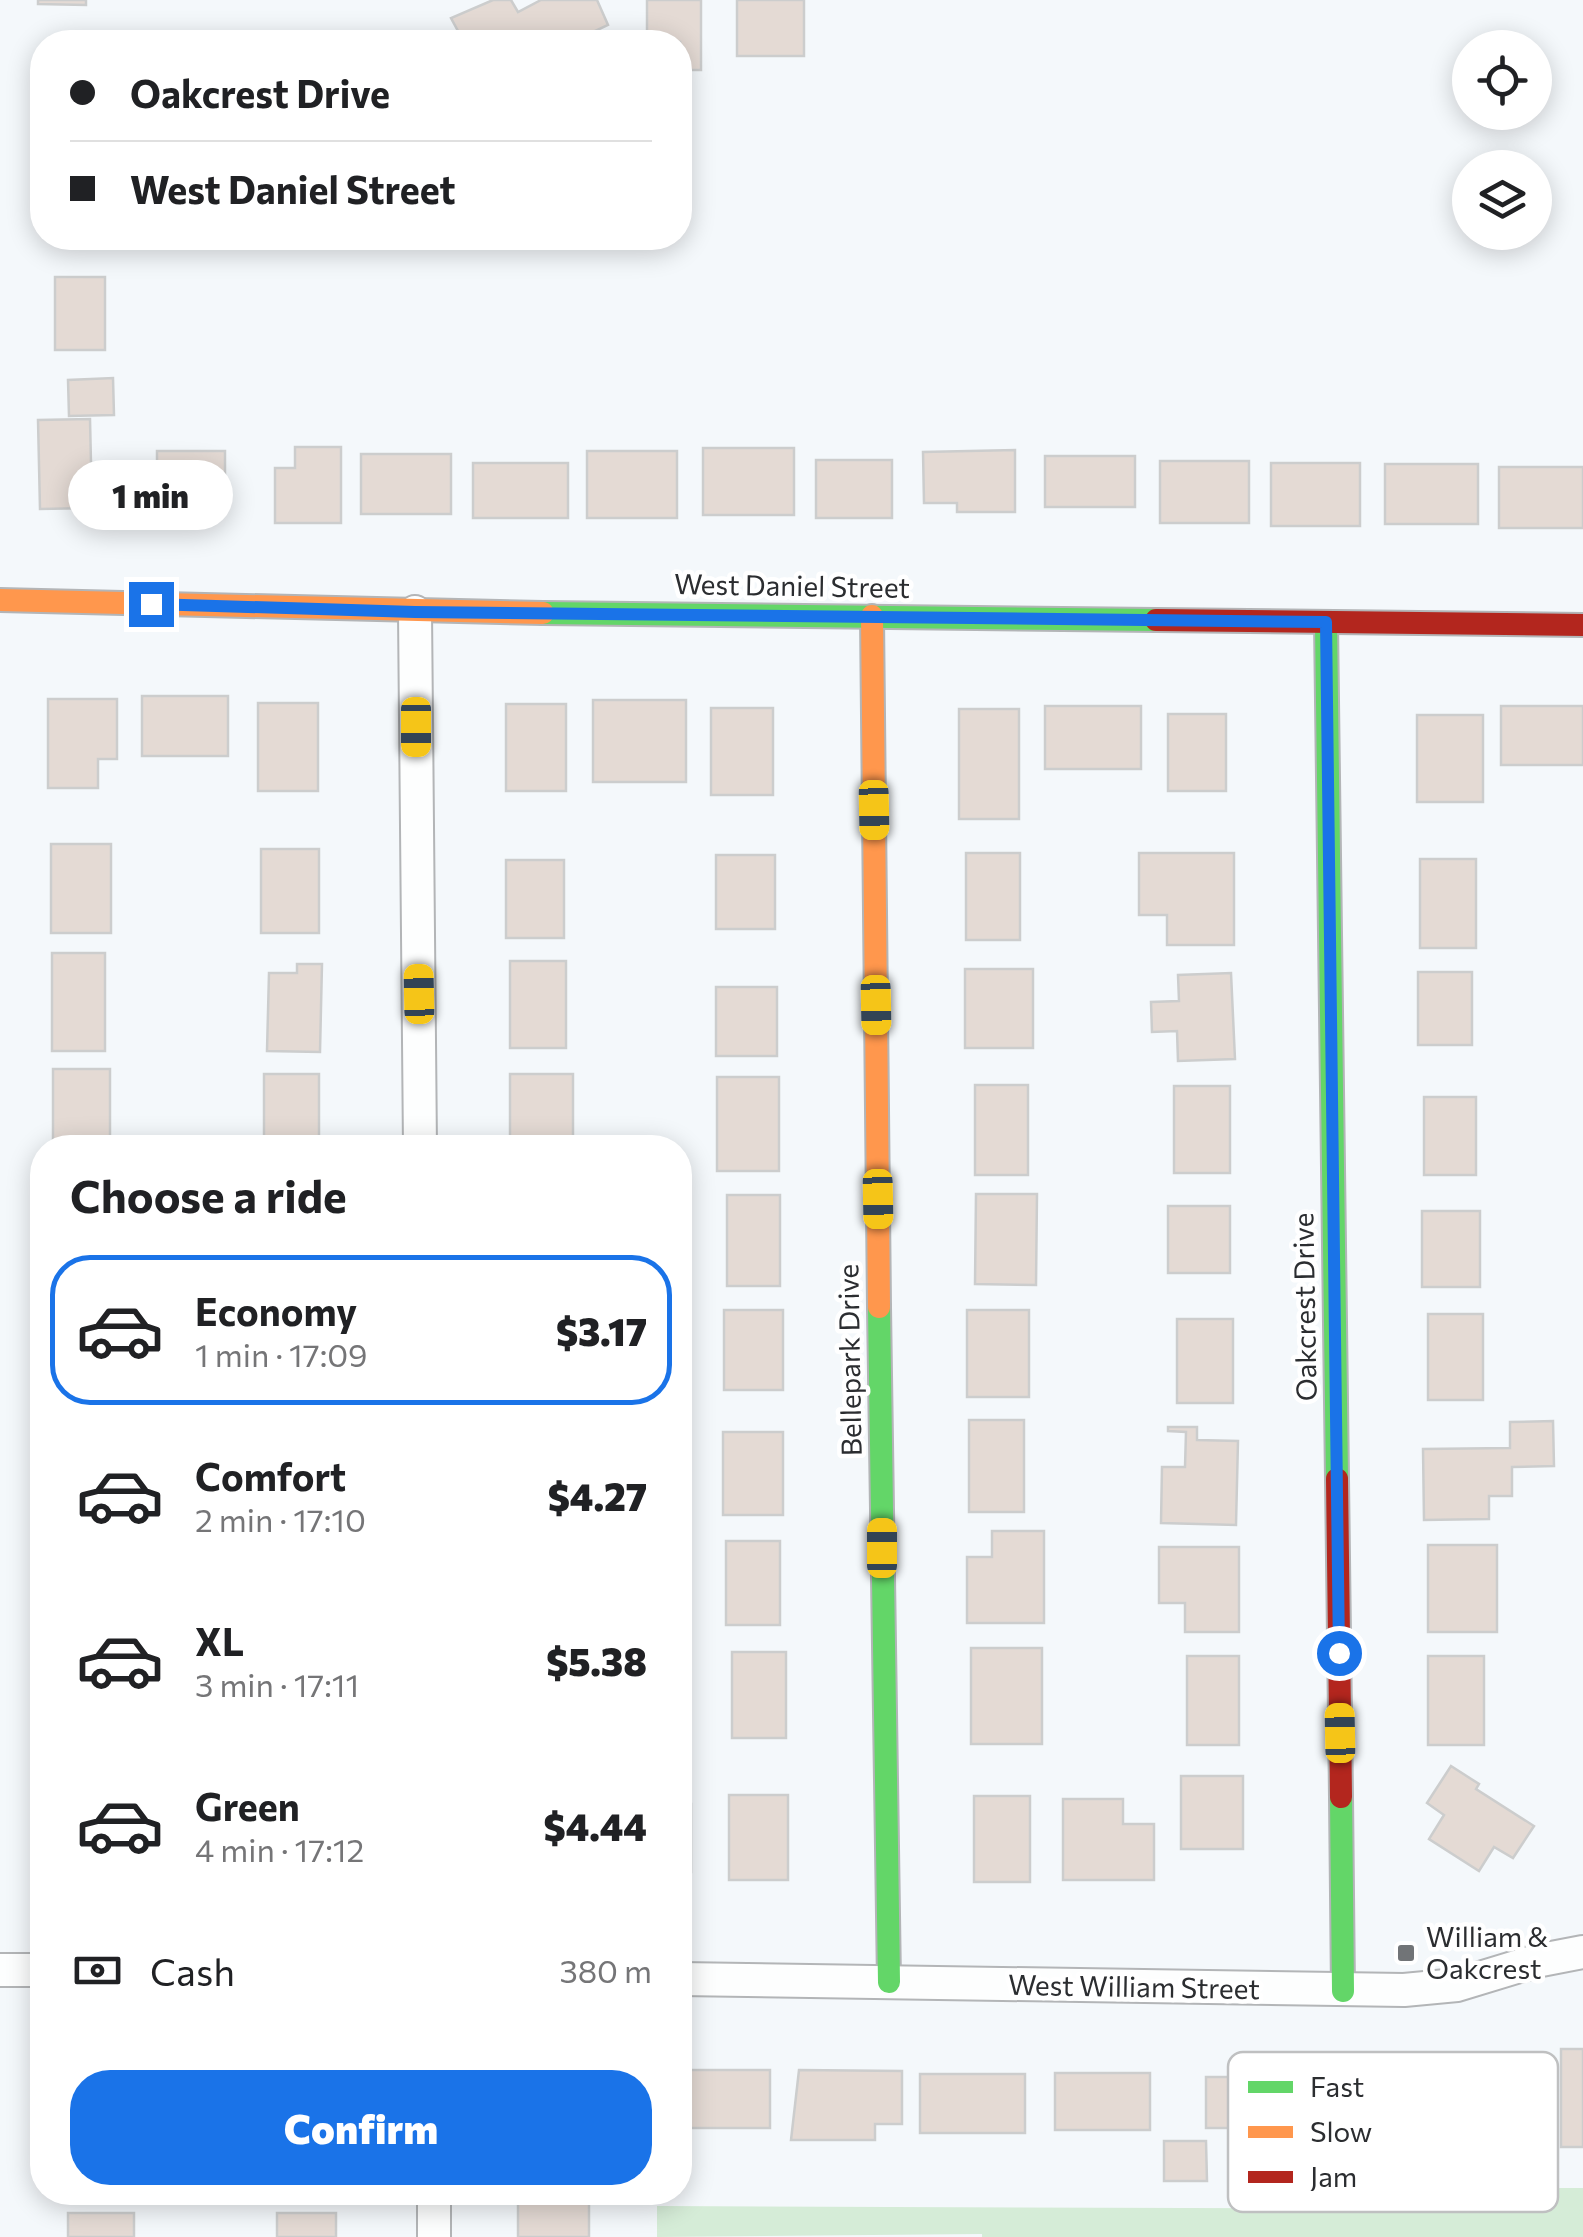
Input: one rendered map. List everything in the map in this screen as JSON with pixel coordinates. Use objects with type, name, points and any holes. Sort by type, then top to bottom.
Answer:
[{"type":"street","name":"West Daniel Street","points":[[0,600],[415,612],[1583,625]]},
{"type":"street","points":[[415,612],[420,1135]]},
{"type":"street","name":"Bellepark Drive","points":[[872,616],[889,1982]]},
{"type":"street","name":"Oakcrest Drive","points":[[1326,622],[1343,1991]]},
{"type":"street","name":"West William Street","points":[[692,1980],[1343,1991],[1457,1985],[1536,1961],[1583,1952]]},
{"type":"street","points":[[0,1970],[30,1970]]},
{"type":"street","points":[[434,2205],[434,2237]]},
{"type":"green space","points":[[1558,2188],[1583,2188],[1583,2237],[657,2237],[657,2206],[1558,2212]]},
{"type":"building","points":[[38,0],[86,0],[86,5],[38,4]]},
{"type":"building","points":[[493,0],[511,0],[518,12],[541,0],[597,0],[608,25],[597,30],[458,30],[451,18]]},
{"type":"building","points":[[647,0],[701,0],[701,70],[692,70],[692,30],[647,30]]},
{"type":"building","points":[[737,0],[804,0],[804,56],[737,56]]},
{"type":"building","points":[[55,277],[105,277],[105,350],[55,350]]},
{"type":"building","points":[[113,378],[114,415],[69,416],[68,380]]},
{"type":"building","points":[[90,419],[92,508],[40,509],[38,420]]},
{"type":"building","points":[[295,447],[341,447],[341,523],[275,523],[275,468],[295,468]]},
{"type":"building","points":[[703,448],[794,448],[794,515],[703,515]]},
{"type":"building","points":[[1015,450],[1015,512],[957,512],[957,503],[924,503],[923,452]]},
{"type":"building","points":[[157,451],[225,451],[225,505],[157,505]]},
{"type":"building","points":[[587,451],[677,451],[677,518],[587,518]]},
{"type":"building","points":[[361,454],[451,454],[451,514],[361,514]]},
{"type":"building","points":[[1045,456],[1135,456],[1135,507],[1045,507]]},
{"type":"building","points":[[816,460],[892,460],[892,518],[816,518]]},
{"type":"building","points":[[1160,461],[1249,461],[1249,523],[1160,523]]},
{"type":"building","points":[[473,463],[568,463],[568,518],[473,518]]},
{"type":"building","points":[[1271,463],[1360,463],[1360,526],[1271,526]]},
{"type":"building","points":[[1385,464],[1478,464],[1478,524],[1385,524]]},
{"type":"building","points":[[1499,467],[1583,467],[1583,528],[1499,528]]},
{"type":"building","points":[[142,696],[228,696],[228,756],[142,756]]},
{"type":"building","points":[[48,699],[117,699],[117,759],[98,759],[98,788],[48,788]]},
{"type":"building","points":[[593,700],[686,700],[686,782],[593,782]]},
{"type":"building","points":[[258,703],[318,703],[318,791],[258,791]]},
{"type":"building","points":[[506,704],[566,704],[566,791],[506,791]]},
{"type":"building","points":[[1045,706],[1141,706],[1141,769],[1045,769]]},
{"type":"building","points":[[1501,706],[1583,706],[1583,765],[1501,765]]},
{"type":"building","points":[[711,708],[773,708],[773,795],[711,795]]},
{"type":"building","points":[[959,709],[1019,709],[1019,819],[959,819]]},
{"type":"building","points":[[1168,714],[1226,714],[1226,791],[1168,791]]},
{"type":"building","points":[[1417,715],[1483,715],[1483,802],[1417,802]]},
{"type":"building","points":[[51,844],[111,844],[111,933],[51,933]]},
{"type":"building","points":[[261,849],[319,849],[319,933],[261,933]]},
{"type":"building","points":[[966,853],[1020,853],[1020,940],[966,940]]},
{"type":"building","points":[[1139,853],[1234,853],[1234,945],[1167,945],[1167,915],[1139,915]]},
{"type":"building","points":[[716,855],[775,855],[775,929],[716,929]]},
{"type":"building","points":[[1420,859],[1476,859],[1476,948],[1420,948]]},
{"type":"building","points":[[506,860],[564,860],[564,938],[506,938]]},
{"type":"building","points":[[52,953],[105,953],[105,1051],[52,1051]]},
{"type":"building","points":[[510,961],[566,961],[566,1048],[510,1048]]},
{"type":"building","points":[[297,964],[322,964],[320,1052],[267,1051],[269,973],[297,973]]},
{"type":"building","points":[[965,969],[1033,969],[1033,1048],[965,1048]]},
{"type":"building","points":[[1418,972],[1472,972],[1472,1045],[1418,1045]]},
{"type":"building","points":[[1231,973],[1235,1059],[1178,1061],[1177,1031],[1152,1032],[1151,1002],[1179,1001],[1178,975]]},
{"type":"building","points":[[716,987],[777,987],[777,1056],[716,1056]]},
{"type":"building","points":[[53,1069],[110,1069],[110,1135],[53,1135]]},
{"type":"building","points":[[264,1074],[319,1074],[319,1135],[264,1135]]},
{"type":"building","points":[[510,1074],[573,1074],[573,1135],[510,1135]]},
{"type":"building","points":[[717,1077],[779,1077],[779,1171],[717,1171]]},
{"type":"building","points":[[975,1085],[1028,1085],[1028,1175],[975,1175]]},
{"type":"building","points":[[1174,1086],[1230,1086],[1230,1173],[1174,1173]]},
{"type":"building","points":[[1424,1097],[1476,1097],[1476,1175],[1424,1175]]},
{"type":"building","points":[[976,1194],[1037,1194],[1036,1285],[975,1284]]},
{"type":"building","points":[[727,1195],[780,1195],[780,1286],[727,1286]]},
{"type":"building","points":[[1168,1206],[1230,1206],[1230,1273],[1168,1273]]},
{"type":"building","points":[[1422,1211],[1480,1211],[1480,1287],[1422,1287]]},
{"type":"building","points":[[724,1310],[783,1310],[783,1390],[724,1390]]},
{"type":"building","points":[[967,1310],[1029,1310],[1029,1397],[967,1397]]},
{"type":"building","points":[[1428,1314],[1483,1314],[1483,1400],[1428,1400]]},
{"type":"building","points":[[1177,1319],[1233,1319],[1233,1403],[1177,1403]]},
{"type":"building","points":[[969,1420],[1024,1420],[1024,1512],[969,1512]]},
{"type":"building","points":[[1553,1421],[1554,1466],[1512,1467],[1512,1496],[1489,1496],[1489,1519],[1424,1520],[1423,1449],[1510,1448],[1510,1422]]},
{"type":"building","points":[[1168,1427],[1197,1427],[1197,1440],[1238,1441],[1236,1525],[1161,1523],[1162,1467],[1185,1467],[1186,1432],[1168,1431]]},
{"type":"building","points":[[723,1432],[783,1432],[783,1515],[723,1515]]},
{"type":"building","points":[[992,1531],[1044,1531],[1044,1623],[967,1623],[967,1557],[992,1557]]},
{"type":"building","points":[[726,1541],[780,1541],[780,1625],[726,1625]]},
{"type":"building","points":[[1428,1545],[1497,1545],[1497,1632],[1428,1632]]},
{"type":"building","points":[[1159,1547],[1239,1547],[1239,1632],[1185,1632],[1185,1603],[1159,1603]]},
{"type":"building","points":[[971,1648],[1042,1648],[1042,1744],[971,1744]]},
{"type":"building","points":[[732,1652],[786,1652],[786,1738],[732,1738]]},
{"type":"building","points":[[1187,1656],[1239,1656],[1239,1745],[1187,1745]]},
{"type":"building","points":[[1428,1656],[1484,1656],[1484,1745],[1428,1745]]},
{"type":"building","points":[[1451,1766],[1479,1784],[1476,1789],[1534,1826],[1513,1858],[1494,1847],[1479,1871],[1429,1839],[1444,1815],[1427,1803]]},
{"type":"building","points":[[1181,1776],[1243,1776],[1243,1849],[1181,1849]]},
{"type":"building","points":[[729,1795],[788,1795],[788,1880],[729,1880]]},
{"type":"building","points":[[974,1796],[1030,1796],[1030,1882],[974,1882]]},
{"type":"building","points":[[1063,1799],[1123,1799],[1123,1824],[1154,1824],[1154,1880],[1063,1880]]},
{"type":"building","points":[[1561,2049],[1583,2049],[1583,2147],[1561,2147]]},
{"type":"building","points":[[692,2070],[770,2070],[770,2128],[692,2128]]},
{"type":"building","points":[[799,2070],[902,2071],[902,2124],[875,2124],[875,2140],[791,2140]]},
{"type":"building","points":[[1055,2073],[1150,2073],[1150,2130],[1055,2130]]},
{"type":"building","points":[[920,2074],[1025,2074],[1025,2133],[920,2133]]},
{"type":"building","points":[[1206,2077],[1228,2077],[1228,2128],[1206,2128]]},
{"type":"building","points":[[1164,2141],[1206,2141],[1207,2181],[1164,2181]]},
{"type":"building","points":[[518,2205],[589,2205],[589,2237],[518,2237]]},
{"type":"building","points":[[68,2213],[134,2213],[134,2237],[68,2237]]},
{"type":"building","points":[[277,2213],[336,2213],[336,2237],[277,2237]]},
{"type":"traffic: fast","points":[[543,613],[1156,620]]},
{"type":"traffic: fast","points":[[1326,622],[1337,1479]]},
{"type":"traffic: fast","points":[[879,1307],[889,1982]]},
{"type":"traffic: fast","points":[[1341,1797],[1343,1991]]},
{"type":"traffic: slow","points":[[0,600],[543,613]]},
{"type":"traffic: slow","points":[[872,616],[879,1307]]},
{"type":"traffic: jam","points":[[1156,620],[1583,625]]},
{"type":"traffic: jam","points":[[1337,1479],[1341,1797]]},
{"type":"place","name":"William & Oakcrest","points":[[1406,1953]]},
{"type":"route","points":[[151,604],[415,612],[1326,622],[1339,1653]]}]
